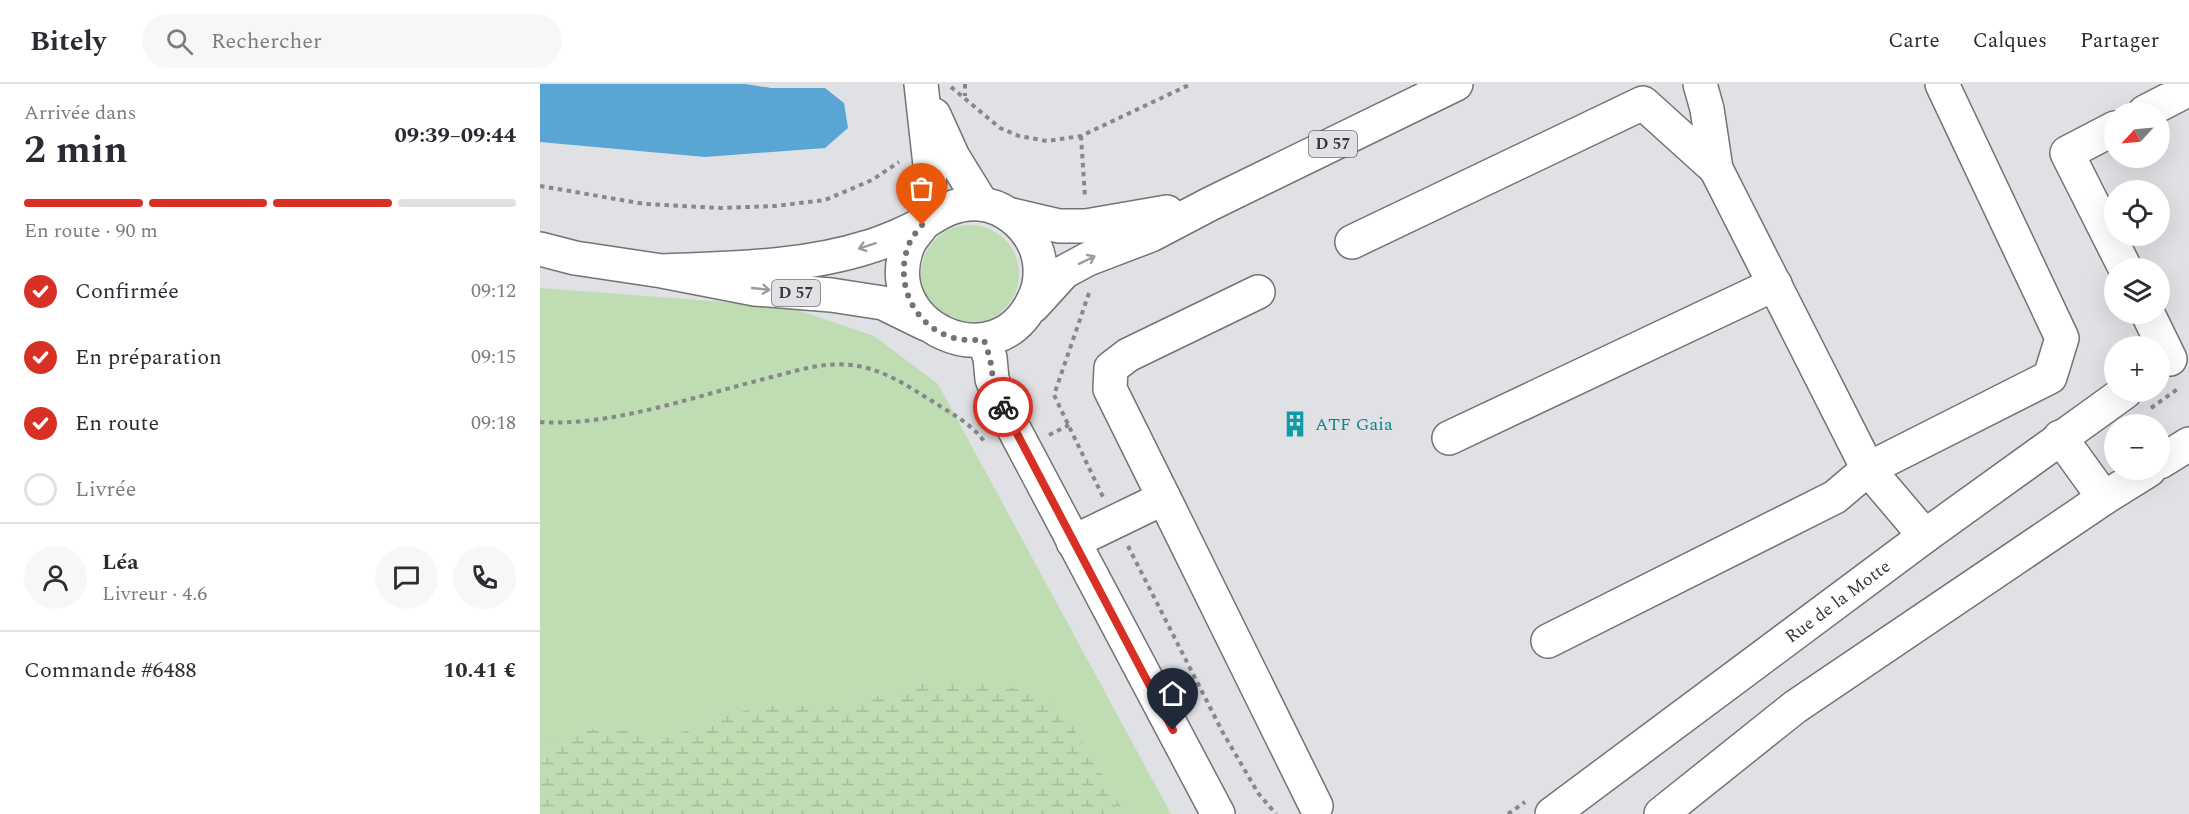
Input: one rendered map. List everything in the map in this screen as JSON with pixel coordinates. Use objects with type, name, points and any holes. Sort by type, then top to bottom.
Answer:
[{"type":"main road","name":"D 57","points":[[1029,312],[1064,272],[1088,259],[1151,235],[1456,84]]},
{"type":"main road","points":[[1701,84],[1716,169],[1868,469],[1925,536]]},
{"type":"main road","points":[[1548,641],[1835,497],[1868,469],[2050,377],[2062,338],[1942,84]]},
{"type":"main road","points":[[2164,102],[2178,95],[2180,84]]},
{"type":"main road","points":[[930,87],[953,157],[995,209],[1024,228],[1036,247],[1041,269],[1038,291],[1029,312],[1016,325],[984,340],[964,340],[944,335],[927,324],[912,308],[904,287],[903,264],[909,243],[925,222],[944,209],[963,204],[995,209]]},
{"type":"main road","points":[[925,222],[930,165],[930,87]]},
{"type":"main road","points":[[1352,242],[1643,103],[1716,169]]},
{"type":"main road","points":[[2104,134],[2067,153],[2120,258]]},
{"type":"main road","name":"D 57","points":[[995,209],[1059,226],[1086,226],[1210,204]]},
{"type":"main road","name":"D 57","points":[[662,271],[752,267],[815,259],[868,247],[925,222]]},
{"type":"main road","name":"D 57","points":[[540,249],[574,258],[662,271],[755,289],[831,295],[883,303],[927,324]]},
{"type":"main road","points":[[1449,438],[1775,284]]},
{"type":"main road","points":[[1257,292],[1128,355],[1111,368],[1110,389],[1317,806]]},
{"type":"main road","points":[[2153,324],[2175,364]]},
{"type":"main road","points":[[984,340],[993,379],[1004,410],[1218,814]]},
{"type":"main road","name":"Rue de la Motte","points":[[1552,814],[2060,437],[2136,402]]},
{"type":"main road","points":[[2060,437],[2104,498]]},
{"type":"main road","points":[[2170,456],[2189,444]]},
{"type":"main road","points":[[1662,814],[1795,707],[2133,480]]},
{"type":"main road","points":[[1073,542],[1164,498]]},
{"type":"path","points":[[964,84],[965,97]]},
{"type":"path","points":[[930,87],[952,87],[999,128],[1033,140],[1047,141],[1081,136],[1191,84]]},
{"type":"path","points":[[1081,136],[1086,226]]},
{"type":"path","points":[[540,186],[645,204],[721,208],[775,206],[825,200],[872,180],[898,164],[901,157]]},
{"type":"path","points":[[540,422],[578,423],[656,407],[825,364],[862,367],[895,377],[979,434],[992,453]]},
{"type":"green space","points":[[970,225],[989,229],[1005,239],[1015,255],[1019,274],[1015,293],[1005,309],[989,319],[970,323],[951,319],[935,309],[925,293],[921,274],[925,255],[935,239],[951,229]]},
{"type":"green space","points":[[540,288],[789,307],[874,336],[938,384],[1171,814],[1125,814],[1070,723],[1020,689],[923,683],[843,706],[761,706],[716,719],[661,740],[626,731],[564,737],[540,749]]},
{"type":"green space","points":[[923,683],[1003,686],[1034,692],[1046,697],[1055,704],[1077,733],[1125,814],[540,814],[540,749],[564,737],[602,727],[661,740],[716,719],[761,706],[843,706]]},
{"type":"water","points":[[540,84],[745,84],[771,88],[825,88],[844,103],[848,128],[825,148],[705,157],[540,142]]},
{"type":"way so far","points":[[922,225],[909,243],[903,264],[904,287],[912,308],[927,324],[944,335],[964,340],[984,340],[993,379],[1003,407]]},
{"type":"place","name":"ATF Gaia","points":[[1295,424]]},
{"type":"route","points":[[1003,407],[1173,730]]}]
